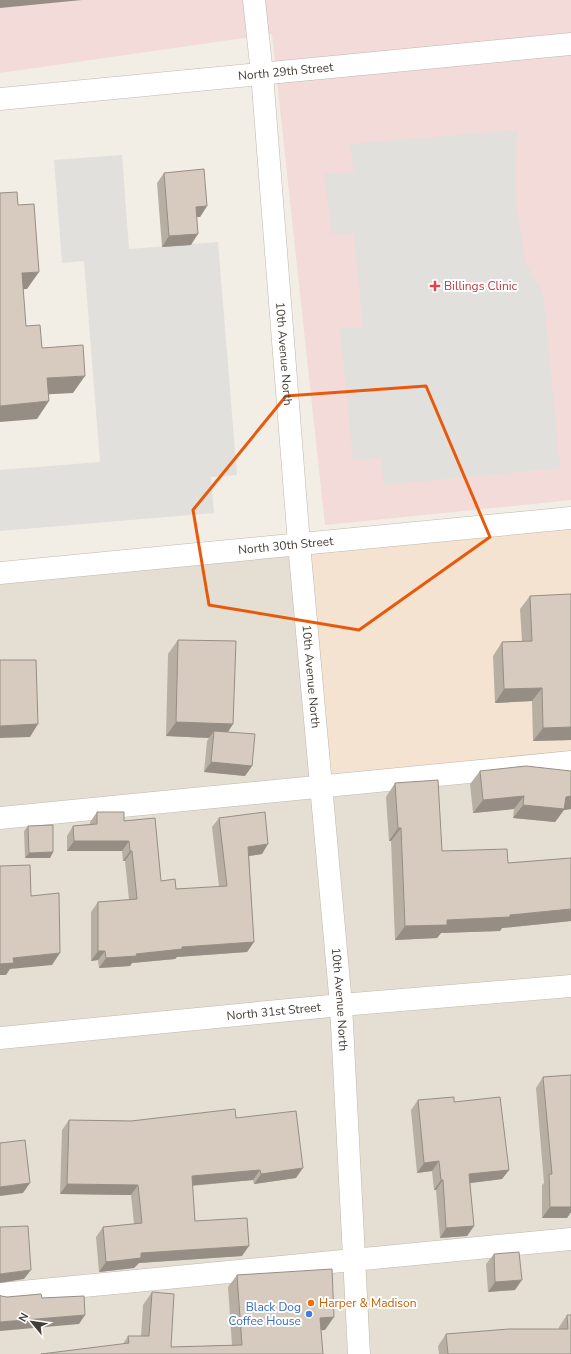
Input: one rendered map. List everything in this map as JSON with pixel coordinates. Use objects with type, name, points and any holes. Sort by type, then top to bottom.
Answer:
[{"type":"street","name":"10th Avenue North","points":[[254,0],[262,74],[299,544],[341,1005],[359,1354]]},
{"type":"street","name":"North 29th Street","points":[[0,99],[571,44]]},
{"type":"street","name":"North 30th Street","points":[[0,573],[571,518]]},
{"type":"street","points":[[0,818],[571,762]]},
{"type":"street","name":"North 31st Street","points":[[0,1038],[341,1005],[571,986]]},
{"type":"street","points":[[0,1294],[571,1239]]},
{"type":"highlighted area","points":[[426,386],[490,537],[359,630],[209,605],[193,510],[286,396]]},
{"type":"shaded area","name":"Billings Clinic","points":[[0,0],[571,0],[571,500],[325,525],[272,34],[0,73]]},
{"type":"shaded area","points":[[517,130],[515,194],[525,262],[543,293],[560,468],[384,485],[381,458],[353,460],[340,328],[363,328],[354,233],[332,234],[324,174],[354,172],[350,144]]},
{"type":"shaded area","points":[[122,155],[129,249],[218,242],[237,475],[211,477],[214,513],[0,531],[0,470],[100,462],[84,261],[62,263],[54,160]]},
{"type":"shaded area","points":[[571,518],[571,762],[321,787],[299,544]]},
{"type":"shaded area","points":[[299,544],[571,762],[571,1354],[0,1354],[0,573]]},
{"type":"building","points":[[204,169],[207,206],[196,207],[198,234],[169,236],[164,173]]},
{"type":"building","points":[[17,192],[18,205],[34,204],[39,272],[22,273],[26,326],[40,325],[42,348],[83,345],[85,376],[47,378],[49,401],[0,406],[0,193]]},
{"type":"building","points":[[571,594],[571,727],[543,728],[542,688],[504,689],[502,642],[532,641],[530,596]]},
{"type":"building","points":[[178,640],[236,641],[233,724],[176,722]]},
{"type":"building","points":[[0,660],[36,660],[38,724],[0,726]]},
{"type":"building","points":[[214,731],[255,734],[252,766],[211,762]]},
{"type":"building","points":[[526,766],[571,771],[571,796],[566,797],[564,809],[523,805],[524,796],[483,800],[480,771]]},
{"type":"building","points":[[438,780],[442,851],[507,849],[508,863],[571,858],[571,909],[510,915],[510,917],[447,920],[447,925],[405,926],[401,828],[398,828],[395,783]]},
{"type":"building","points":[[97,812],[124,812],[124,821],[155,818],[161,881],[175,879],[176,889],[227,886],[219,818],[265,812],[268,844],[248,847],[254,942],[182,947],[182,949],[136,954],[137,956],[106,958],[105,951],[98,951],[98,902],[137,899],[132,851],[130,851],[129,841],[74,841],[73,826],[97,824]]},
{"type":"building","points":[[53,825],[53,852],[29,853],[28,826]]},
{"type":"building","points":[[30,865],[31,896],[59,893],[60,953],[13,958],[14,963],[0,964],[0,866]]},
{"type":"building","points":[[571,1075],[571,1207],[550,1207],[549,1174],[552,1174],[543,1077]]},
{"type":"building","points":[[454,1097],[454,1102],[500,1097],[509,1170],[469,1174],[474,1226],[446,1228],[443,1180],[441,1180],[439,1161],[424,1163],[418,1100]]},
{"type":"building","points":[[235,1109],[236,1118],[296,1111],[303,1168],[261,1174],[260,1170],[192,1176],[195,1221],[247,1218],[249,1246],[141,1253],[141,1258],[106,1262],[103,1227],[142,1223],[138,1185],[67,1184],[69,1120],[131,1121]]},
{"type":"building","points":[[25,1140],[30,1183],[0,1187],[0,1143]]},
{"type":"building","points":[[28,1226],[31,1270],[0,1274],[0,1227]]},
{"type":"building","points":[[519,1252],[522,1280],[495,1282],[494,1254]]},
{"type":"building","points":[[332,1269],[334,1317],[320,1318],[323,1354],[41,1354],[129,1343],[128,1336],[149,1336],[152,1292],[174,1294],[171,1347],[242,1345],[237,1275]]},
{"type":"building","points":[[41,1294],[42,1298],[84,1296],[85,1315],[0,1322],[0,1295],[7,1297]]},
{"type":"building","points":[[567,1315],[571,1315],[571,1354],[448,1354],[446,1334],[509,1329],[568,1329]]},
{"type":"place","name":"Billings Clinic","points":[[435,286]]},
{"type":"place","name":"Harper & Madison","points":[[311,1303]]},
{"type":"place","name":"Black Dog Coffee House","points":[[309,1314]]}]
